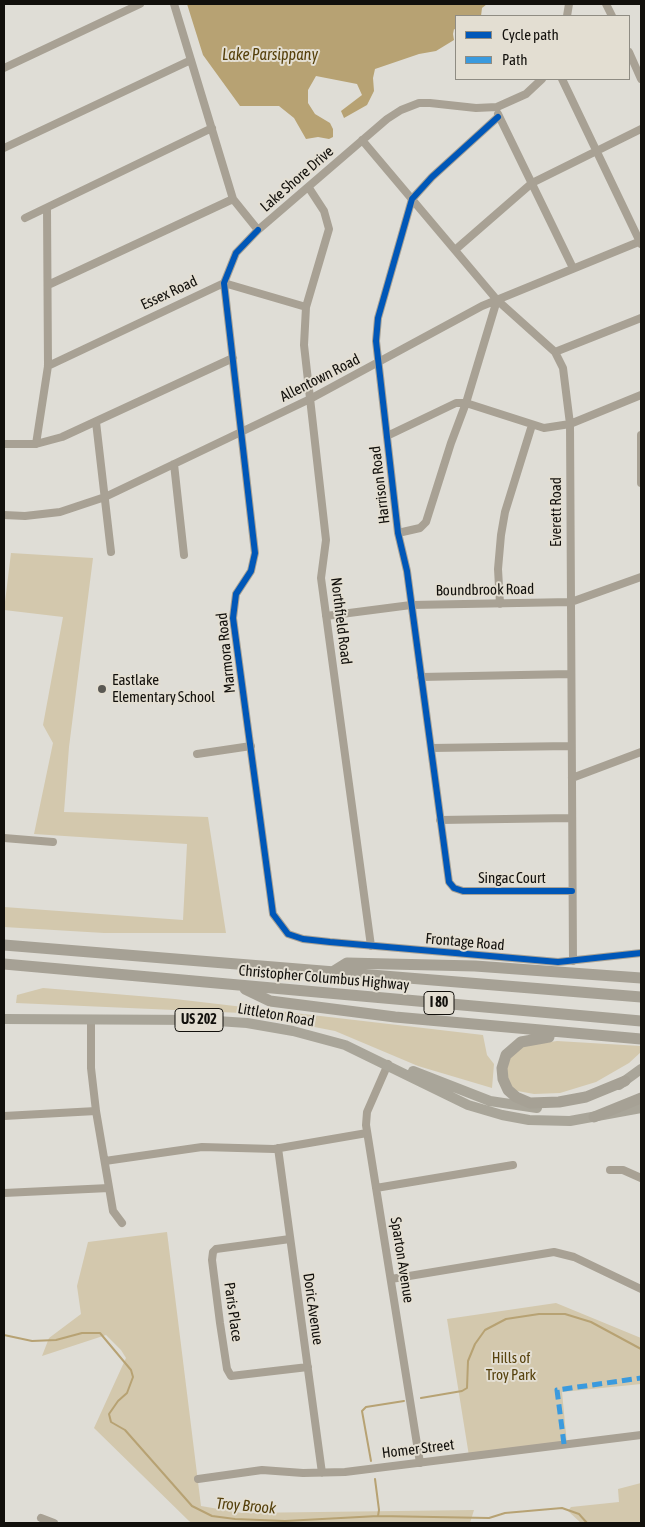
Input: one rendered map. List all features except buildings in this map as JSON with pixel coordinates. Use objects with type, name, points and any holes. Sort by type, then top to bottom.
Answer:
[{"type":"highway","name":"Christopher Columbus Highway","points":[[4,945],[331,973],[641,996]]},
{"type":"highway","points":[[331,973],[347,963],[475,966],[641,978]]},
{"type":"highway","name":"Christopher Columbus Highway","points":[[4,964],[641,1021]]},
{"type":"highway","points":[[237,986],[270,1001],[446,1023],[641,1040]]},
{"type":"highway","points":[[625,1081],[572,1100],[530,1103],[516,1097],[508,1090],[503,1078],[502,1068],[508,1052],[515,1045],[528,1040],[544,1037],[641,1040]]},
{"type":"highway","points":[[594,1117],[641,1098]]},
{"type":"main road","name":"Littleton Road","points":[[4,1019],[202,1020],[265,1026],[345,1045],[388,1064],[468,1105],[502,1115],[549,1121],[594,1117],[641,1108]]},
{"type":"main road","name":"Littleton Road","points":[[388,1064],[419,1073],[490,1101],[526,1107],[554,1107],[582,1102],[614,1089],[641,1069]]},
{"type":"street","points":[[4,68],[140,4]]},
{"type":"street","name":"Lake Shore Drive","points":[[174,4],[233,199],[258,230],[395,113],[419,103],[476,108],[497,107],[514,101],[541,80]]},
{"type":"street","points":[[630,54],[641,79]]},
{"type":"street","points":[[4,148],[191,60]]},
{"type":"street","points":[[562,80],[641,242]]},
{"type":"street","points":[[497,107],[498,117],[506,128],[573,268]]},
{"type":"street","name":"Harrison Road","points":[[454,888],[449,882],[411,605],[398,533],[376,341],[378,318],[412,199],[498,117]]},
{"type":"street","points":[[25,218],[212,128]]},
{"type":"street","points":[[455,250],[532,183],[641,129]]},
{"type":"street","name":"Everett Road","points":[[362,140],[497,300],[555,352],[564,372],[570,424],[573,961]]},
{"type":"street","name":"Northfield Road","points":[[309,188],[324,211],[329,228],[306,307],[304,344],[326,540],[321,578],[370,946]]},
{"type":"street","points":[[48,285],[233,199]]},
{"type":"street","points":[[36,444],[48,366],[47,208]]},
{"type":"street","name":"Marmora Road","points":[[258,230],[236,253],[224,283],[255,552],[250,571],[236,594],[233,618],[273,914],[288,934]]},
{"type":"street","name":"Allentown Road","points":[[4,516],[60,512],[105,497],[310,399],[497,300],[641,242]]},
{"type":"street","points":[[224,283],[306,307]]},
{"type":"street","name":"Essex Road","points":[[48,366],[224,283]]},
{"type":"street","points":[[398,533],[420,528],[426,522],[466,403],[497,300]]},
{"type":"street","points":[[555,352],[641,318]]},
{"type":"street","points":[[4,444],[36,444],[62,437],[233,358]]},
{"type":"street","points":[[387,436],[456,403],[466,403],[544,428],[570,424],[641,395]]},
{"type":"street","points":[[96,422],[112,552]]},
{"type":"street","points":[[500,604],[498,569],[505,512],[532,425]]},
{"type":"street","points":[[641,435],[641,483]]},
{"type":"street","points":[[174,464],[184,555]]},
{"type":"street","name":"Boundbrook Road","points":[[326,616],[411,605],[571,602],[641,577]]},
{"type":"street","points":[[421,677],[571,674]]},
{"type":"street","points":[[196,754],[250,746]]},
{"type":"street","points":[[431,748],[571,746]]},
{"type":"street","points":[[572,778],[641,752]]},
{"type":"street","points":[[440,820],[571,818]]},
{"type":"street","points":[[4,838],[53,842]]},
{"type":"street","name":"Singac Court","points":[[454,888],[463,890],[572,891]]},
{"type":"street","name":"Frontage Road","points":[[288,934],[303,940],[540,961],[573,961],[641,953]]},
{"type":"street","points":[[91,1019],[91,1068],[96,1111],[113,1211],[122,1223]]},
{"type":"street","name":"Sparton Avenue","points":[[388,1064],[367,1112],[367,1133],[420,1463]]},
{"type":"street","points":[[4,1116],[96,1111]]},
{"type":"street","points":[[105,1160],[202,1147],[278,1148],[367,1133]]},
{"type":"street","name":"Doric Avenue","points":[[278,1148],[322,1473]]},
{"type":"street","points":[[376,1188],[513,1165]]},
{"type":"street","points":[[610,1170],[623,1170],[641,1178]]},
{"type":"street","points":[[4,1193],[109,1188]]},
{"type":"street","name":"Paris Place","points":[[290,1240],[216,1249],[213,1252],[212,1260],[220,1323],[227,1369],[232,1376],[308,1367]]},
{"type":"street","points":[[391,1279],[554,1252],[574,1257],[641,1289]]},
{"type":"street","name":"Homer Street","points":[[198,1479],[262,1470],[322,1473],[420,1463],[641,1435]]},
{"type":"street","points":[[41,1518],[54,1523]]},
{"type":"green space","points":[[11,553],[93,558],[69,747],[64,812],[208,817],[226,933],[104,933],[4,927],[4,907],[183,920],[187,844],[34,834],[53,743],[43,725],[63,617],[4,610]]},
{"type":"green space","points":[[43,988],[175,999],[483,1035],[487,1055],[494,1064],[492,1088],[418,1066],[335,1031],[242,1013],[16,1003],[17,995]]},
{"type":"green space","points":[[557,1041],[641,1046],[641,1052],[629,1063],[596,1082],[560,1093],[534,1094],[512,1090],[506,1078],[506,1065],[511,1054],[521,1046]]},
{"type":"green space","points":[[167,1232],[201,1506],[242,1513],[474,1510],[470,1523],[192,1523],[189,1521],[94,1428],[126,1358],[121,1350],[106,1335],[42,1356],[49,1338],[81,1314],[77,1286],[88,1242]]},
{"type":"green space","name":"Hills of Troy Park","points":[[556,1303],[641,1338],[641,1384],[562,1392],[567,1444],[469,1456],[447,1319]]},
{"type":"green space","points":[[641,1483],[641,1523],[581,1523],[568,1511],[571,1507],[619,1502],[618,1489]]},
{"type":"water","name":"Lake Parsippany","points":[[187,4],[487,4],[482,8],[481,15],[455,15],[454,40],[436,51],[419,54],[375,69],[373,78],[374,91],[367,105],[344,118],[341,111],[362,95],[357,84],[316,76],[308,90],[308,103],[315,114],[330,123],[333,129],[333,137],[329,139],[318,137],[306,139],[294,118],[279,106],[240,106],[203,55]]},
{"type":"waterway","points":[[421,1398],[462,1391],[467,1388],[468,1361],[475,1344],[485,1330],[506,1319],[539,1314],[565,1314],[591,1322],[641,1349]]},
{"type":"waterway","name":"Troy Brook","points":[[4,1335],[32,1341],[56,1340],[82,1333],[100,1333],[131,1370],[133,1377],[127,1393],[118,1401],[109,1414],[111,1422],[125,1430],[192,1506],[212,1516],[285,1521],[378,1516],[489,1518],[505,1513],[562,1508],[579,1514],[587,1523]]},
{"type":"waterway","points":[[371,1461],[362,1411],[366,1407],[404,1401]]},
{"type":"waterway","points":[[375,1479],[378,1516]]},
{"type":"marked path","points":[[564,1444],[557,1390],[641,1378]]},
{"type":"cycle path","points":[[498,117],[432,177],[412,199],[378,318],[376,341],[398,533],[407,571],[449,882],[454,888],[463,891],[572,891]]},
{"type":"cycle path","points":[[258,230],[236,253],[224,283],[255,553],[251,571],[236,594],[233,618],[273,914],[288,934],[303,939],[330,942],[558,962],[641,953]]},
{"type":"place","name":"Eastlake Elementary School","points":[[102,689]]}]
